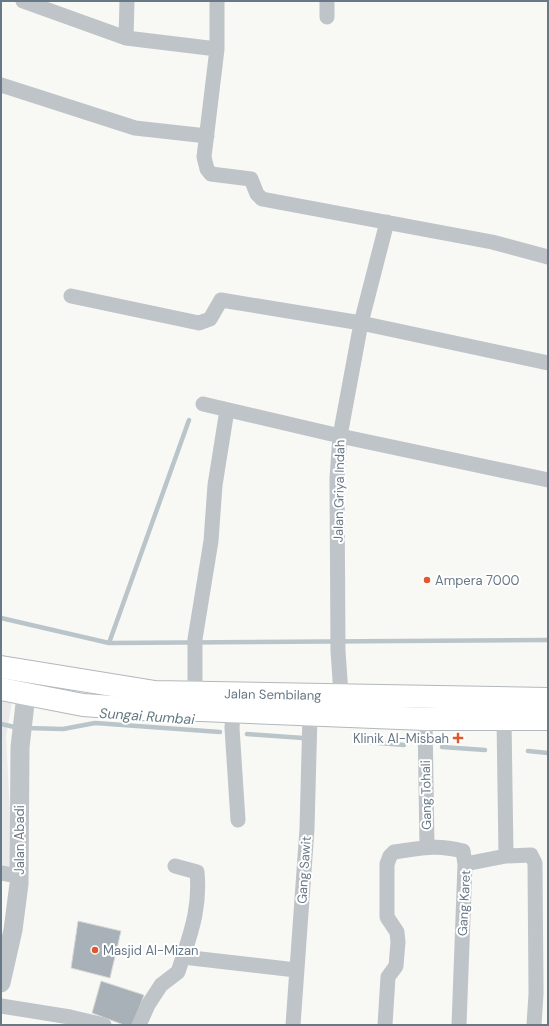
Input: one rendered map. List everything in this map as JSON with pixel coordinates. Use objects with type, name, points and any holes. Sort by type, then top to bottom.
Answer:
[{"type":"main road","name":"Jalan Sembilang","points":[[1,667],[155,692],[341,694],[548,699]]},
{"type":"main road","name":"Jalan Sembilang","points":[[1,689],[25,704],[425,719],[548,718]]},
{"type":"street","points":[[23,1],[39,4],[126,38],[217,49]]},
{"type":"street","points":[[126,38],[127,1]]},
{"type":"street","points":[[218,1],[217,49],[204,157],[207,170],[211,174],[251,179],[256,194],[262,199],[492,242],[548,257]]},
{"type":"street","points":[[326,1],[327,17]]},
{"type":"street","points":[[1,85],[135,128],[207,136]]},
{"type":"street","name":"Jalan Griya Indah","points":[[341,694],[338,651],[337,478],[340,436],[360,323],[387,222]]},
{"type":"street","points":[[71,296],[199,323],[210,319],[221,300],[360,323],[548,363]]},
{"type":"street","points":[[203,404],[340,436],[548,480]]},
{"type":"street","points":[[195,692],[195,639],[211,541],[215,485],[227,410]]},
{"type":"street","name":"Jalan Abadi","points":[[2,977],[13,930],[10,874],[20,747],[25,704]]},
{"type":"street","points":[[233,712],[232,728],[238,820]]},
{"type":"street","name":"Gang Sawit","points":[[293,1025],[307,830],[310,715]]},
{"type":"street","points":[[504,718],[506,856]]},
{"type":"street","name":"Gang Tohali","points":[[425,719],[427,848]]},
{"type":"street","name":"Gang Tohali","points":[[385,1025],[388,977],[396,966],[398,942],[397,932],[387,917],[387,864],[394,852],[444,847],[463,851],[465,864]]},
{"type":"street","name":"Gang Karet","points":[[459,1025],[465,864],[506,856],[531,855],[535,863],[536,994],[534,1025]]},
{"type":"street","points":[[139,1025],[148,1005],[161,985],[178,972],[195,923],[199,890],[197,872],[175,866]]},
{"type":"street","points":[[183,957],[296,970]]},
{"type":"street","points":[[1,1006],[70,1017],[104,1025]]},
{"type":"shaded area","points":[[1,682],[15,685],[6,736],[13,872],[1,870]]},
{"type":"building","name":"Masjid Al-Mizan","points":[[78,921],[121,931],[110,978],[71,968]]},
{"type":"building","points":[[101,981],[144,995],[133,1025],[124,1025],[92,1013]]},
{"type":"waterway","points":[[109,643],[189,420]]},
{"type":"waterway","points":[[1,618],[109,643],[548,640]]},
{"type":"waterway","name":"Sungai Rumbai","points":[[26,728],[63,729],[95,723],[220,732]]},
{"type":"waterway","name":"Sungai Rumbai","points":[[1,724],[19,728]]},
{"type":"waterway","name":"Sungai Rumbai","points":[[247,734],[303,738]]},
{"type":"waterway","name":"Sungai Rumbai","points":[[355,741],[404,745]]},
{"type":"waterway","name":"Sungai Rumbai","points":[[442,747],[485,750]]},
{"type":"waterway","name":"Sungai Rumbai","points":[[528,751],[548,753]]},
{"type":"place","name":"Ampera 7000","points":[[427,580]]},
{"type":"place","name":"Klinik Al-Misbah","points":[[458,738]]},
{"type":"place","name":"Masjid Al-Mizan","points":[[95,950]]}]
